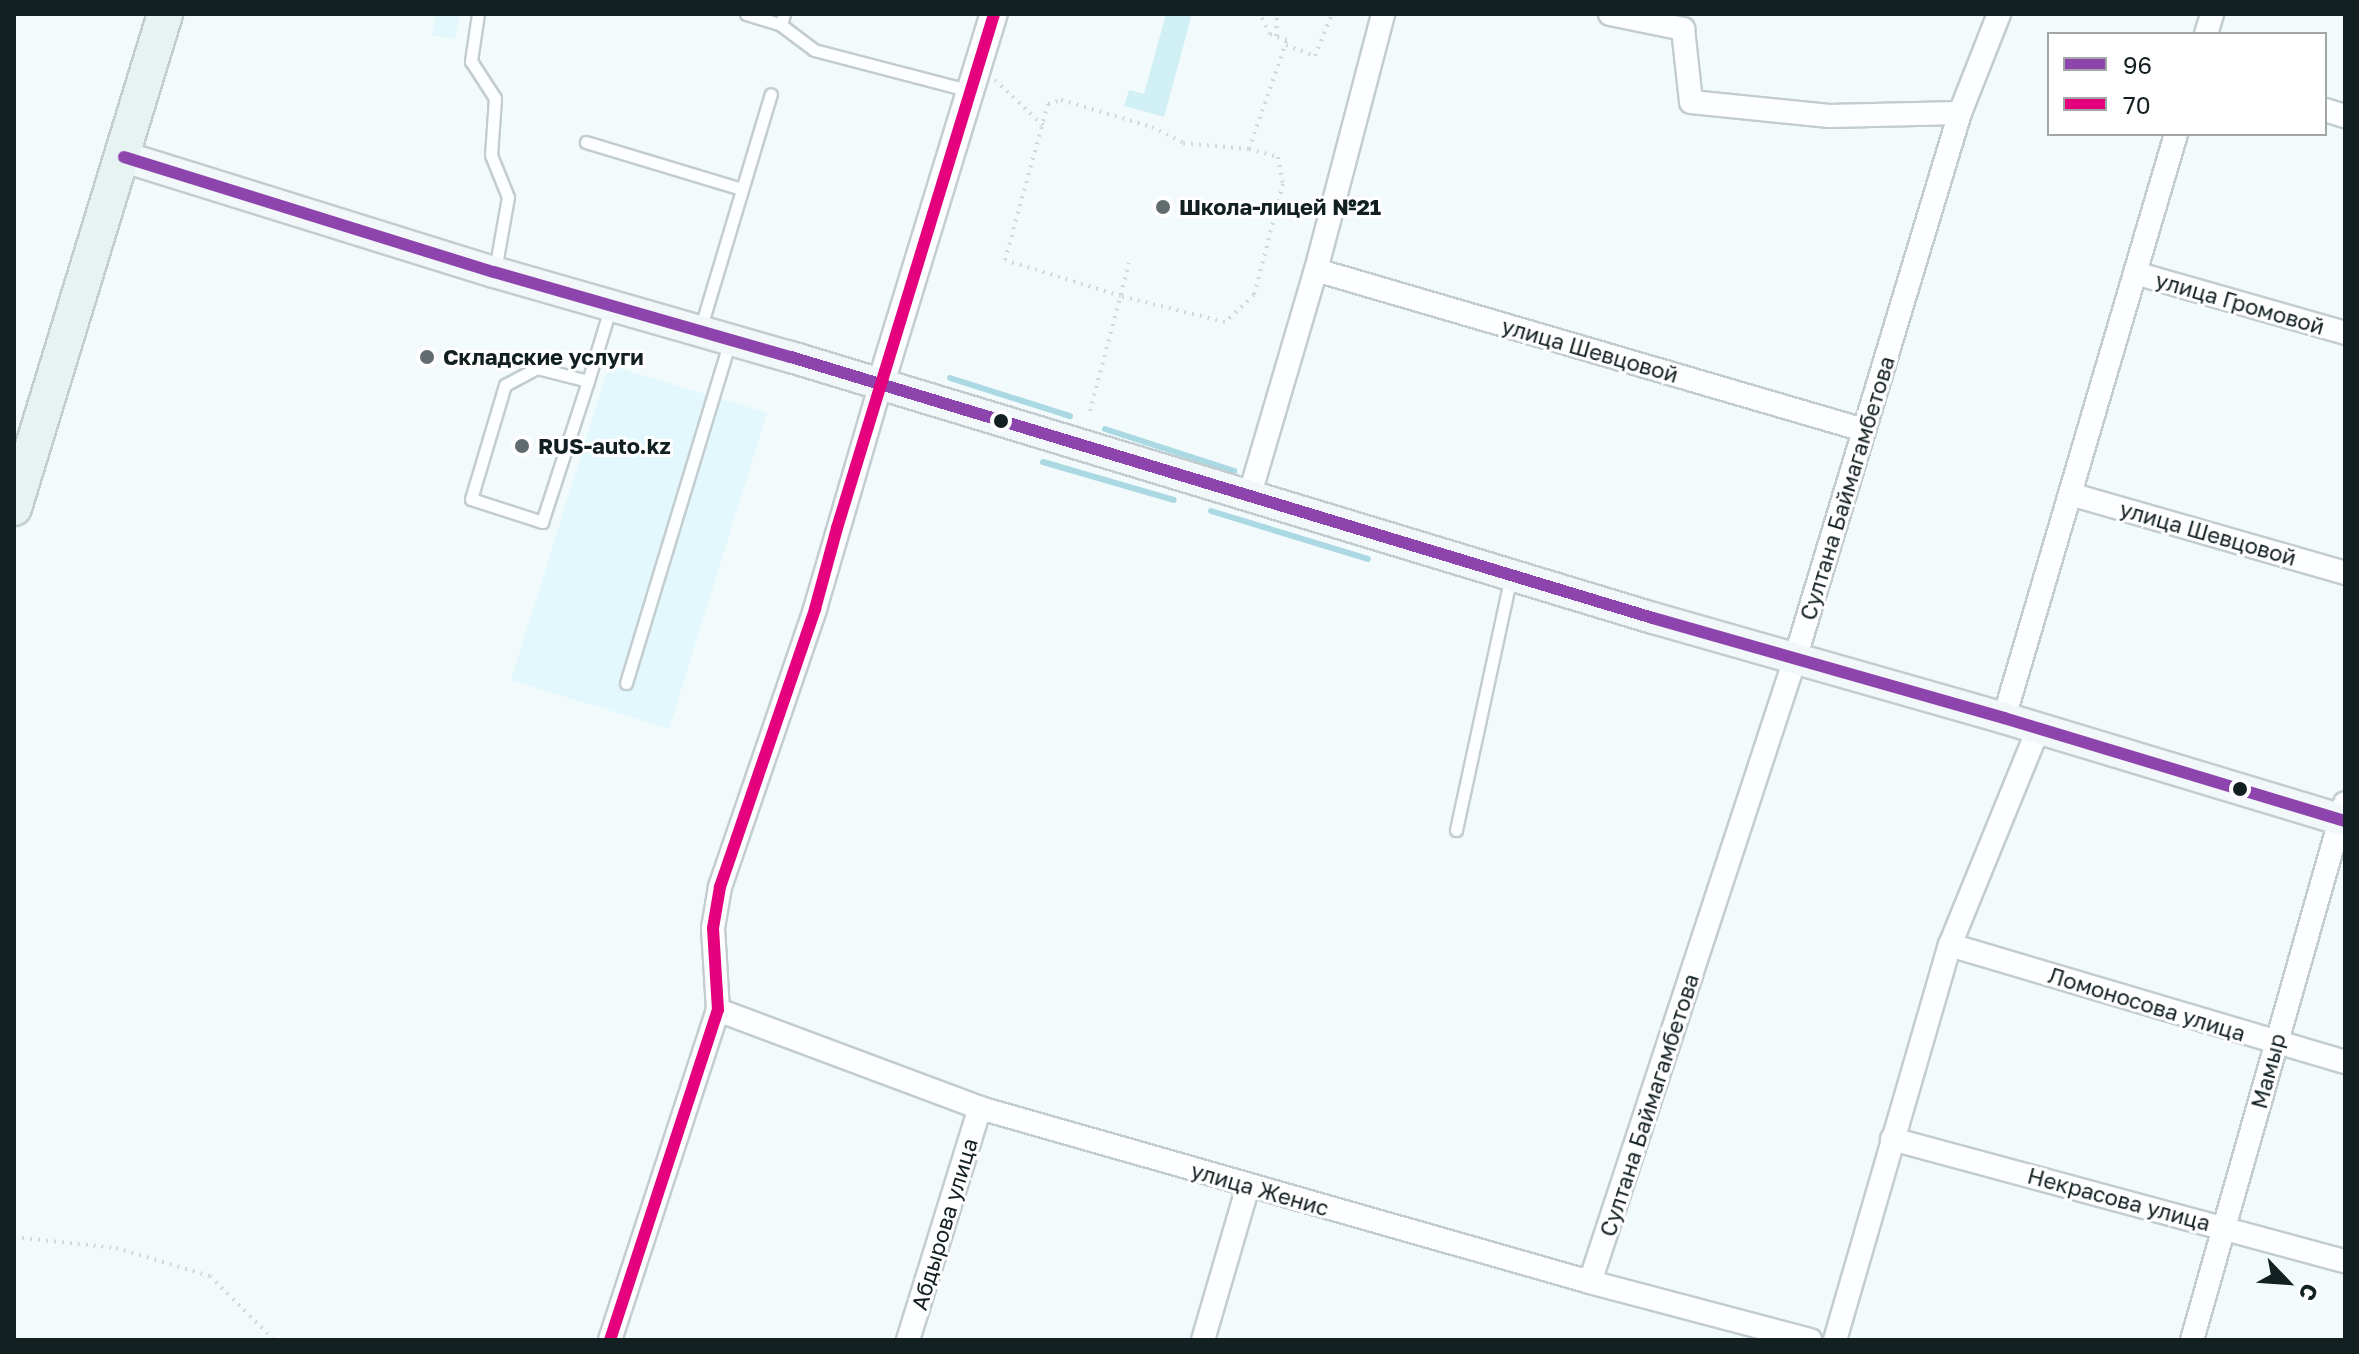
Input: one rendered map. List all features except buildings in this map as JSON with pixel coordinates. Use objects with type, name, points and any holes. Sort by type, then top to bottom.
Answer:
[{"type":"main road","points":[[14,508],[124,157],[165,14]]},
{"type":"main road","points":[[124,157],[494,272],[700,331],[1511,576],[2343,814]]},
{"type":"street","points":[[610,1340],[718,1010],[713,928],[720,887],[815,609],[880,386],[982,84],[994,14]]},
{"type":"street","points":[[1249,497],[1316,270],[1383,14]]},
{"type":"street","points":[[1610,14],[1683,29],[1691,102],[1829,116],[1960,113]]},
{"type":"street","name":"Султана Баймагамбетова","points":[[1590,1282],[1795,659],[1960,113],[1999,14]]},
{"type":"street","points":[[2004,718],[2175,136]]},
{"type":"street","name":"улица Шевцовой","points":[[1316,270],[1864,430]]},
{"type":"street","name":"улица Громовой","points":[[2135,273],[2345,333]]},
{"type":"street","name":"улица Шевцовой","points":[[2070,494],[2345,573]]},
{"type":"street","points":[[1835,1340],[1950,945],[2038,729]]},
{"type":"street","name":"Мамыр","points":[[2192,1340],[2343,814]]},
{"type":"street","name":"Ломоносова улица","points":[[1950,945],[2345,1062]]},
{"type":"street","name":"улица Женис","points":[[718,1010],[980,1108],[1590,1282],[1810,1340]]},
{"type":"street","name":"Абдырова улица","points":[[908,1340],[980,1108]]},
{"type":"street","name":"Некрасова улица","points":[[1892,1139],[2345,1261]]},
{"type":"street","points":[[1203,1340],[1248,1186]]},
{"type":"lane","points":[[478,14],[471,61],[495,98],[491,155],[508,197],[494,272]]},
{"type":"lane","points":[[746,14],[782,20],[814,50],[982,84]]},
{"type":"lane","points":[[700,331],[771,94]]},
{"type":"lane","points":[[586,142],[742,189]]},
{"type":"lane","points":[[588,381],[537,368],[505,385],[471,499],[542,522],[588,381],[611,306]]},
{"type":"lane","points":[[626,683],[730,340]]},
{"type":"lane","points":[[1456,830],[1511,576]]},
{"type":"path","points":[[1249,149],[1287,40],[1270,34],[1260,14]]},
{"type":"path","points":[[1276,36],[1277,14]]},
{"type":"path","points":[[1286,45],[1315,56],[1332,14]]},
{"type":"path","points":[[982,84],[1043,125]]},
{"type":"path","points":[[1061,100],[1152,127],[1183,143],[1249,149],[1278,157],[1283,184],[1254,295],[1225,322],[1121,296],[1005,260],[1048,104],[1061,100]]},
{"type":"path","points":[[1090,411],[1129,263]]},
{"type":"path","points":[[14,1237],[116,1248],[210,1276],[274,1340]]},
{"type":"shaded area","points":[[436,14],[460,14],[455,39],[432,35]]},
{"type":"shaded area","points":[[1166,14],[1192,14],[1164,117],[1124,106],[1129,90],[1144,94]]},
{"type":"shaded area","points":[[609,365],[767,413],[669,729],[511,680]]},
{"type":"waterway","points":[[950,378],[1070,416]]},
{"type":"waterway","points":[[1105,429],[1234,471]]},
{"type":"waterway","points":[[1043,462],[1174,500]]},
{"type":"waterway","points":[[1211,511],[1368,559]]},
{"type":"transit line","name":"70","points":[[610,1340],[718,1010],[713,928],[720,887],[815,609],[994,14]]},
{"type":"transit line","name":"96","points":[[124,157],[494,272],[791,357],[1653,618],[2004,718],[2345,821]]},
{"type":"place","name":"Школа-лицей №21","points":[[1163,207]]},
{"type":"place","name":"Складские услуги","points":[[427,357]]},
{"type":"place","name":"RUS-auto.kz","points":[[522,446]]}]
